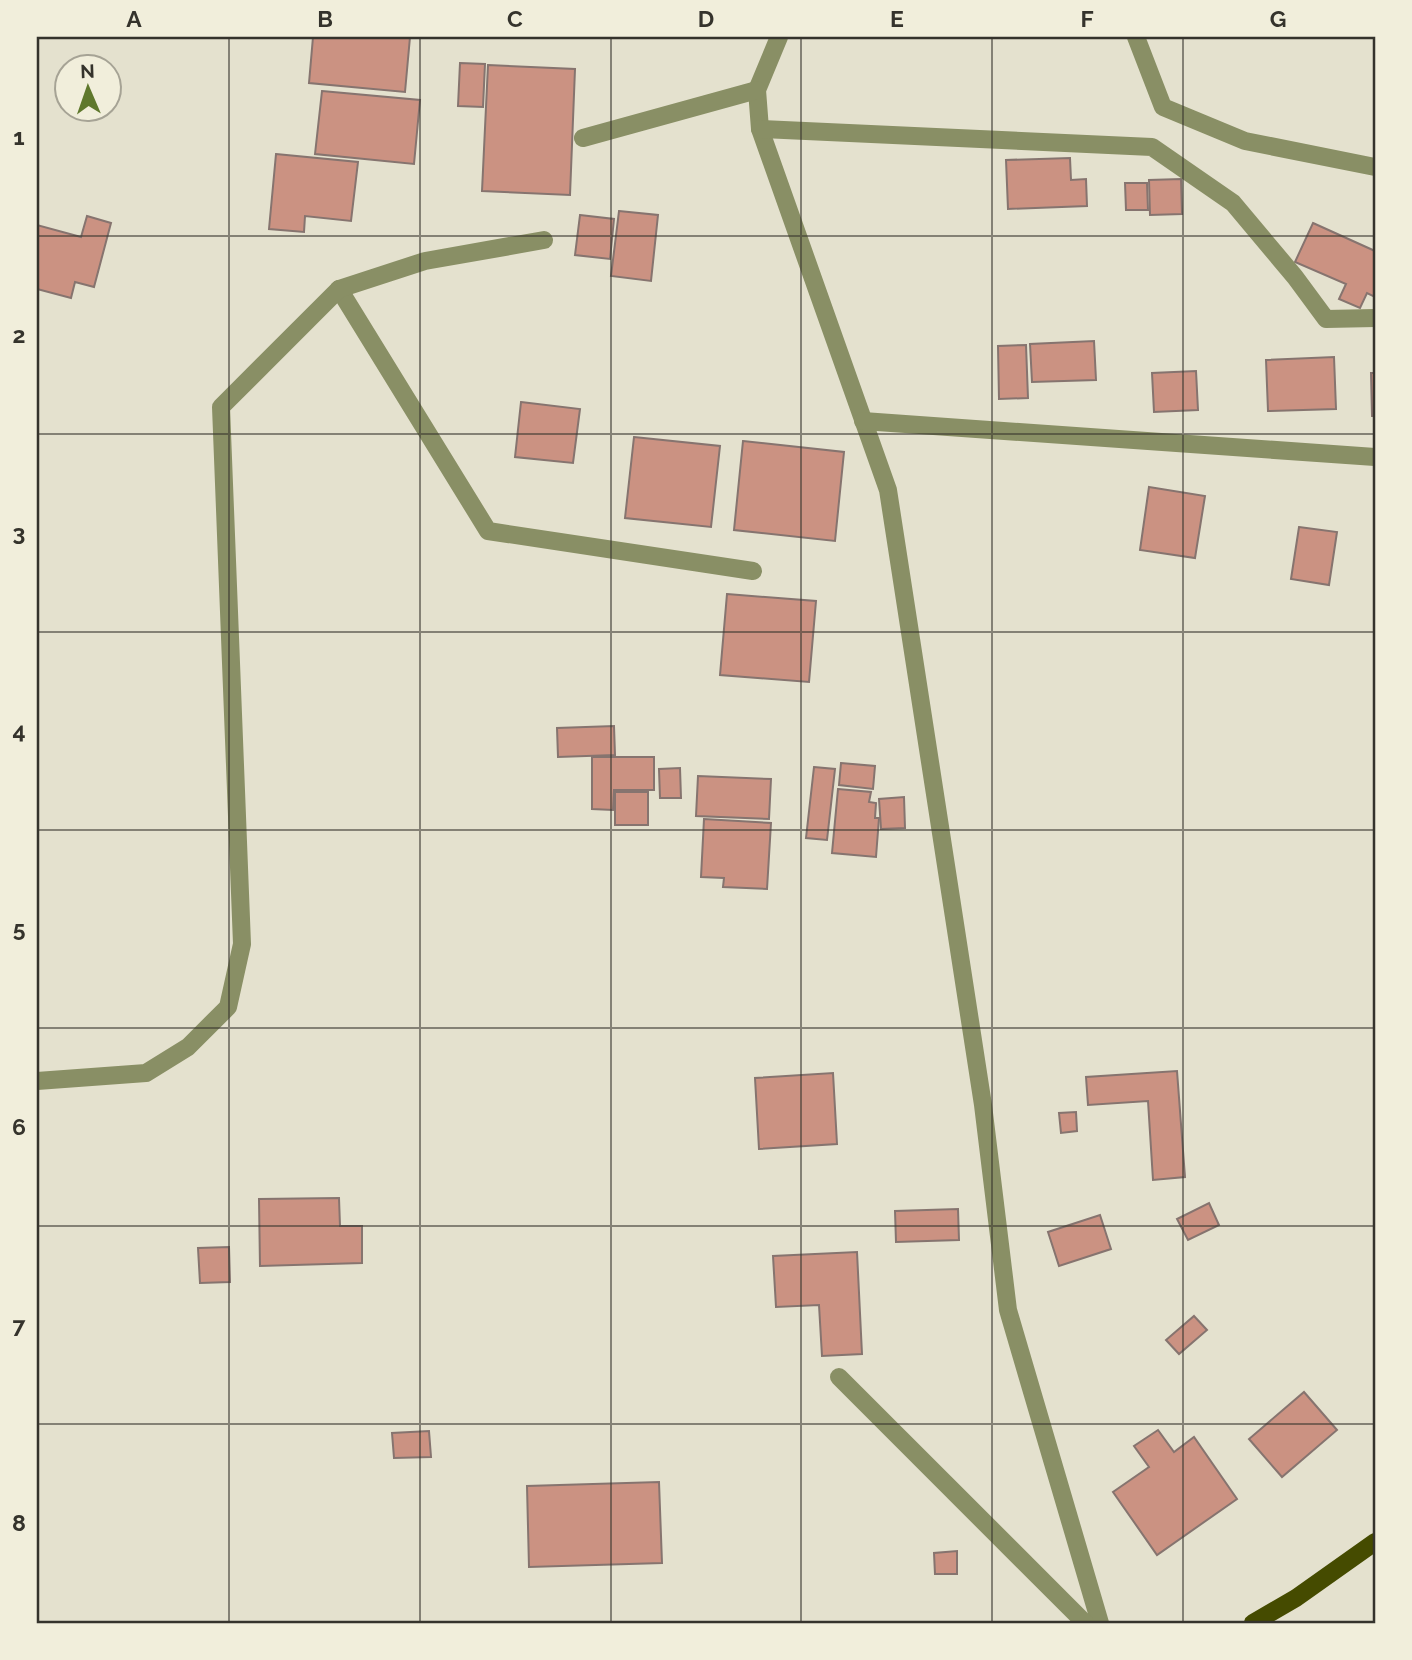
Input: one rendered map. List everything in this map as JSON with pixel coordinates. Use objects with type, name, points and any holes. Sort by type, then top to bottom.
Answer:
[{"type":"main road","points":[[1253,1623],[1296,1598],[1375,1542]]},
{"type":"street","points":[[779,37],[757,89],[760,129],[888,491],[983,1105],[1009,1310],[1100,1623]]},
{"type":"street","points":[[1136,37],[1163,107],[1245,141],[1375,167]]},
{"type":"street","points":[[583,138],[757,89]]},
{"type":"street","points":[[760,129],[1152,148],[1233,203],[1326,319],[1375,318]]},
{"type":"street","points":[[37,1081],[146,1073],[188,1047],[228,1007],[242,944],[221,407],[339,289],[425,261],[544,240]]},
{"type":"street","points":[[339,289],[488,531],[753,571]]},
{"type":"street","points":[[863,421],[1375,457]]},
{"type":"street","points":[[839,1377],[1085,1623]]},
{"type":"building","points":[[313,37],[410,37],[405,92],[309,83]]},
{"type":"building","points":[[460,63],[485,64],[483,107],[458,106]]},
{"type":"building","points":[[488,65],[575,69],[570,195],[482,191]]},
{"type":"building","points":[[322,91],[420,100],[414,164],[315,154]]},
{"type":"building","points":[[276,154],[358,162],[351,221],[305,216],[304,232],[269,229]]},
{"type":"building","points":[[1070,158],[1071,180],[1086,179],[1087,206],[1008,209],[1006,160]]},
{"type":"building","points":[[1181,179],[1182,214],[1150,215],[1149,180]]},
{"type":"building","points":[[1125,183],[1147,183],[1148,210],[1126,210]]},
{"type":"building","points":[[619,211],[658,215],[651,281],[611,276]]},
{"type":"building","points":[[580,215],[614,219],[610,259],[575,255]]},
{"type":"building","points":[[87,216],[111,223],[94,287],[75,282],[71,298],[37,289],[37,225],[81,237]]},
{"type":"building","points":[[1313,223],[1375,251],[1375,297],[1367,293],[1360,308],[1339,299],[1346,284],[1295,262]]},
{"type":"building","points":[[1094,341],[1096,380],[1032,382],[1030,344]]},
{"type":"building","points":[[1026,345],[1028,398],[999,399],[998,346]]},
{"type":"building","points":[[1334,357],[1336,409],[1268,411],[1266,360]]},
{"type":"building","points":[[1196,371],[1198,410],[1154,412],[1152,373]]},
{"type":"building","points":[[1371,373],[1375,373],[1375,416],[1372,416]]},
{"type":"building","points":[[521,402],[580,409],[573,463],[515,457]]},
{"type":"building","points":[[634,437],[720,446],[711,527],[625,518]]},
{"type":"building","points":[[743,441],[844,452],[835,541],[734,530]]},
{"type":"building","points":[[1149,487],[1205,496],[1195,558],[1140,550]]},
{"type":"building","points":[[1299,527],[1337,532],[1329,585],[1291,579]]},
{"type":"building","points":[[727,594],[816,601],[809,682],[720,675]]},
{"type":"building","points":[[614,726],[615,755],[558,757],[557,728]]},
{"type":"building","points":[[592,757],[654,757],[654,790],[614,790],[613,810],[592,809]]},
{"type":"building","points":[[841,763],[875,766],[873,789],[839,785]]},
{"type":"building","points":[[814,767],[835,769],[827,840],[806,838]]},
{"type":"building","points":[[680,768],[681,798],[660,798],[659,769]]},
{"type":"building","points":[[698,776],[771,779],[769,819],[696,816]]},
{"type":"building","points":[[838,789],[871,792],[869,802],[876,803],[875,818],[879,818],[876,857],[832,853]]},
{"type":"building","points":[[615,792],[648,792],[648,825],[615,825]]},
{"type":"building","points":[[904,797],[905,828],[881,829],[879,799]]},
{"type":"building","points":[[704,819],[771,823],[767,889],[723,887],[724,878],[701,877]]},
{"type":"building","points":[[1177,1071],[1185,1177],[1153,1180],[1148,1101],[1088,1105],[1086,1077]]},
{"type":"building","points":[[833,1073],[837,1144],[759,1149],[755,1078]]},
{"type":"building","points":[[1076,1112],[1077,1131],[1061,1133],[1059,1113]]},
{"type":"building","points":[[339,1198],[340,1226],[362,1226],[362,1263],[260,1266],[259,1199]]},
{"type":"building","points":[[1209,1203],[1219,1225],[1188,1240],[1177,1219]]},
{"type":"building","points":[[958,1209],[959,1240],[896,1242],[895,1211]]},
{"type":"building","points":[[1100,1215],[1111,1249],[1059,1266],[1048,1232]]},
{"type":"building","points":[[229,1247],[230,1282],[200,1283],[198,1248]]},
{"type":"building","points":[[857,1252],[862,1354],[822,1356],[819,1305],[776,1307],[773,1256]]},
{"type":"building","points":[[1194,1316],[1207,1330],[1179,1354],[1166,1340]]},
{"type":"building","points":[[1304,1392],[1337,1430],[1282,1477],[1249,1439]]},
{"type":"building","points":[[1158,1430],[1174,1452],[1194,1437],[1237,1499],[1157,1555],[1113,1492],[1149,1467],[1134,1446]]},
{"type":"building","points":[[429,1431],[431,1457],[394,1458],[392,1433]]},
{"type":"building","points":[[659,1482],[662,1563],[529,1567],[527,1486]]},
{"type":"building","points":[[957,1551],[957,1574],[935,1574],[934,1553]]}]
